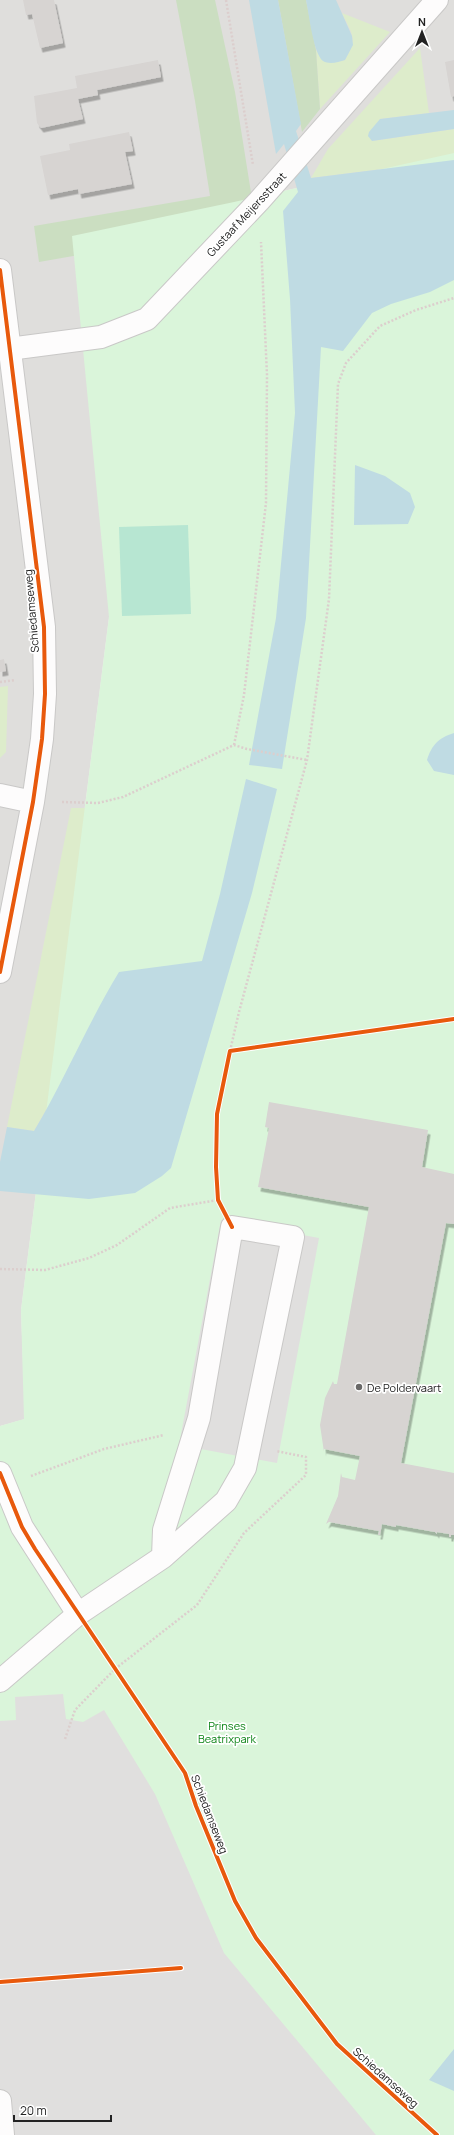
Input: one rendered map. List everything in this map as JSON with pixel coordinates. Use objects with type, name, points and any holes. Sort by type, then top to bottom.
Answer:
[{"type":"street","name":"Gustaaf Meijersstraat","points":[[9,349],[101,337],[147,319],[259,201],[437,0]]},
{"type":"street","name":"Schiedamseweg","points":[[0,270],[44,627],[45,694],[42,739],[33,802],[0,972]]},
{"type":"street","points":[[0,795],[33,802]]},
{"type":"street","points":[[0,1681],[78,1614],[163,1557],[226,1501],[246,1468],[293,1237],[232,1227],[198,1418],[164,1530],[163,1557]]},
{"type":"street","points":[[2,1479],[22,1527],[78,1614]]},
{"type":"street","points":[[0,2101],[2,2135]]},
{"type":"path","points":[[226,0],[259,201],[267,375],[266,503],[244,695],[234,745]]},
{"type":"path","points":[[229,1058],[239,1012],[307,760],[329,599],[338,384],[346,363],[380,326],[416,310],[454,298]]},
{"type":"path","points":[[0,682],[16,680]]},
{"type":"path","points":[[33,802],[98,803],[123,797],[234,745],[247,749],[307,760]]},
{"type":"path","points":[[230,1051],[238,1050]]},
{"type":"path","points":[[218,1193],[218,1200],[232,1227]]},
{"type":"path","points":[[0,1269],[45,1270],[89,1258],[117,1245],[170,1208],[218,1200]]},
{"type":"path","points":[[2,1479],[104,1449],[162,1435],[194,1432]]},
{"type":"path","points":[[65,1739],[75,1710],[115,1669],[197,1605],[244,1533],[306,1475],[306,1457],[250,1445]]},
{"type":"path","points":[[111,1663],[119,1675]]},
{"type":"shaded area","points":[[0,0],[454,0],[454,153],[234,202],[109,617],[21,1310],[25,1419],[0,1426]]},
{"type":"shaded area","points":[[221,1220],[319,1238],[277,1463],[179,1445]]},
{"type":"shaded area","points":[[63,1694],[66,1719],[83,1722],[104,1710],[155,1794],[224,1953],[376,2135],[0,2135],[0,1721],[16,1720],[15,1697]]},
{"type":"green space","points":[[176,0],[215,0],[235,92],[256,224],[39,262],[34,226],[210,196],[195,101]]},
{"type":"green space","points":[[278,0],[306,0],[316,50],[320,109],[302,132]]},
{"type":"green space","points":[[342,13],[390,32],[320,109],[316,50],[325,60],[335,62],[345,60],[351,46],[352,36]]},
{"type":"green space","points":[[420,48],[429,113],[380,119],[372,141],[454,129],[454,160],[311,178],[328,149]]},
{"type":"green space","name":"Prinses Beatrixpark","points":[[454,153],[454,2135],[0,2135],[0,1426],[24,1419],[21,1310],[109,617],[72,236]]},
{"type":"green space","points":[[188,525],[191,614],[122,616],[119,527]]},
{"type":"green space","points":[[8,686],[6,752],[0,758],[0,687]]},
{"type":"green space","points":[[71,808],[101,808],[54,1097],[34,1131],[7,1127]]},
{"type":"water","points":[[249,0],[278,0],[301,124],[296,131],[311,178],[454,160],[454,280],[430,292],[391,304],[372,313],[343,351],[321,347],[306,618],[282,769],[249,765],[276,618],[295,413],[290,299],[283,211],[298,192],[284,144],[276,154]]},
{"type":"water","points":[[306,0],[336,0],[352,36],[353,45],[345,60],[328,63],[323,61],[320,57],[314,42]]},
{"type":"water","points":[[454,110],[454,129],[372,141],[368,136],[369,132],[380,119]]},
{"type":"water","points":[[355,465],[385,476],[410,493],[415,507],[408,524],[354,525]]},
{"type":"water","points":[[454,733],[454,775],[434,771],[427,760],[431,750],[436,743],[444,737]]},
{"type":"water","points":[[246,779],[277,789],[252,893],[171,1168],[162,1176],[135,1193],[89,1199],[0,1191],[0,1162],[7,1127],[34,1131],[119,972],[202,961],[220,894]]},
{"type":"water","points":[[454,2049],[454,2091],[429,2080]]},
{"type":"building","points":[[23,0],[54,0],[63,43],[40,48],[32,14],[26,15]]},
{"type":"building","points":[[158,60],[161,77],[97,90],[98,95],[78,99],[83,119],[41,128],[37,123],[34,96],[77,88],[75,76]]},
{"type":"building","points":[[454,60],[454,96],[451,97],[445,62]]},
{"type":"building","points":[[129,132],[133,151],[125,152],[132,184],[79,194],[78,189],[48,195],[40,156],[70,150],[69,144]]},
{"type":"building","points":[[4,659],[6,671],[0,672],[0,660]]},
{"type":"building","points":[[269,1102],[428,1130],[422,1167],[454,1174],[454,1224],[446,1223],[401,1463],[454,1473],[454,1535],[451,1535],[451,1537],[449,1537],[449,1534],[437,1532],[437,1534],[435,1532],[396,1525],[396,1527],[382,1524],[380,1535],[378,1535],[379,1531],[329,1522],[326,1524],[338,1496],[341,1473],[342,1477],[355,1480],[360,1456],[324,1449],[324,1452],[320,1425],[325,1398],[333,1381],[334,1384],[337,1384],[369,1207],[258,1187],[269,1128],[265,1127]]},
{"type":"cycle path","points":[[0,270],[44,627],[45,694],[42,739],[33,802],[0,972]]},
{"type":"cycle path","points":[[232,1227],[218,1200],[216,1167],[217,1114],[230,1051],[454,1019]]},
{"type":"cycle path","points":[[0,1473],[22,1527],[35,1549],[185,1773],[196,1806],[235,1901],[256,1938],[337,2044],[437,2135]]},
{"type":"cycle path","points":[[0,1982],[181,1968]]},
{"type":"place","name":"De Poldervaart","points":[[359,1387]]}]
